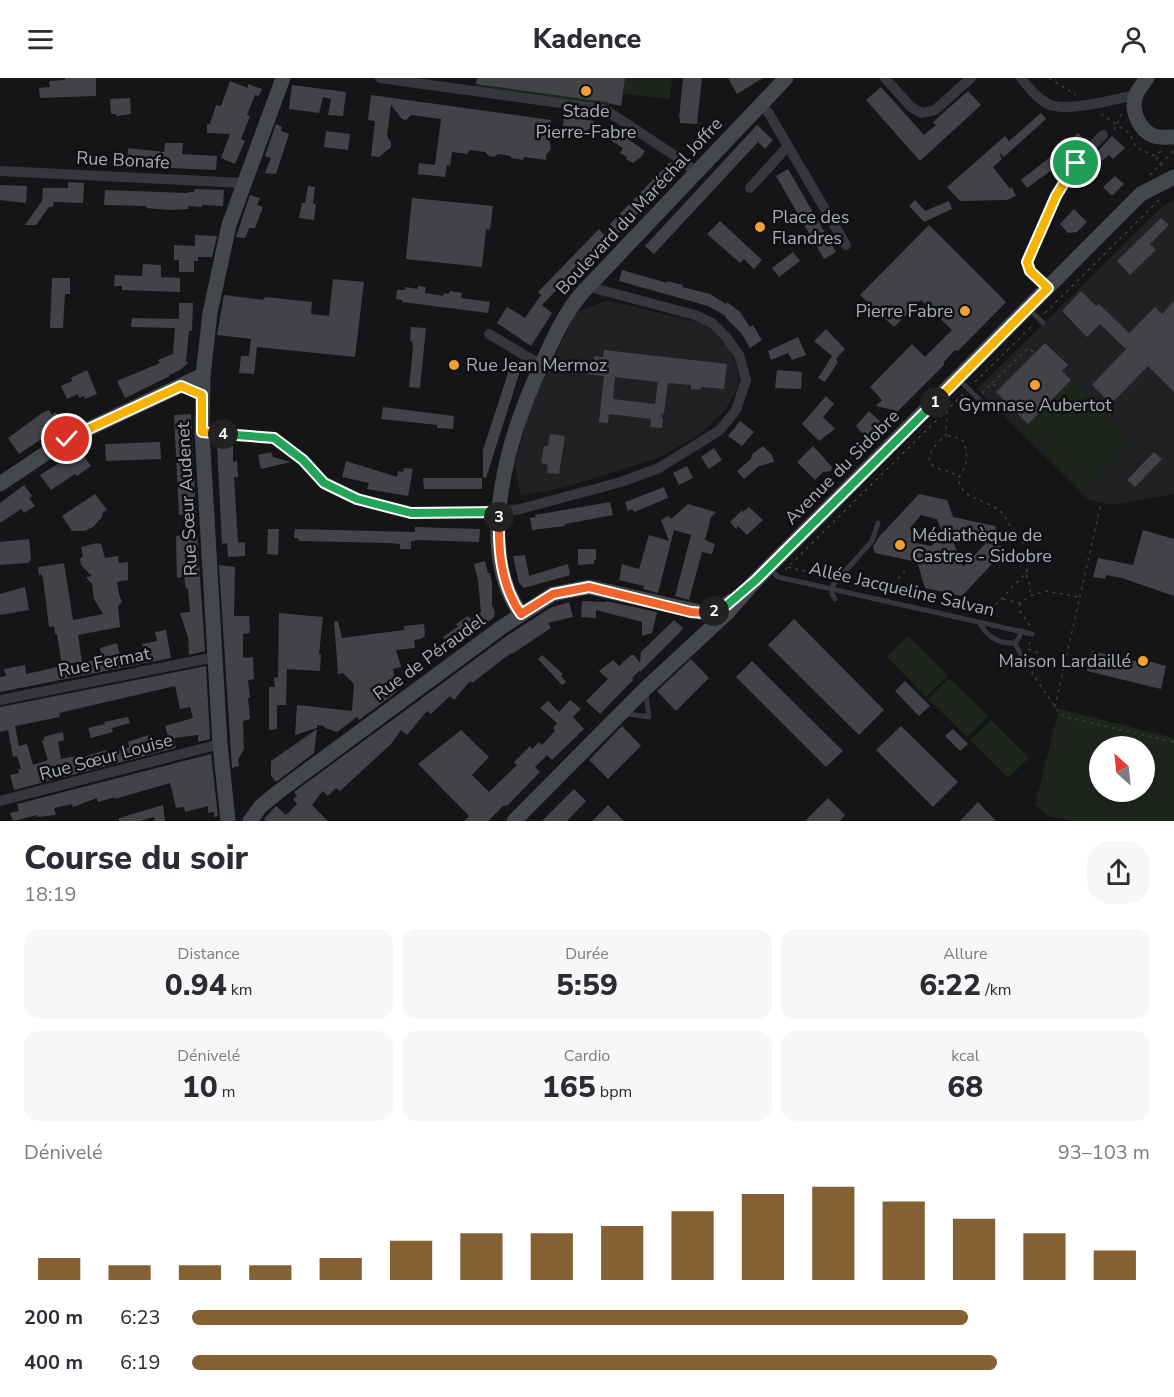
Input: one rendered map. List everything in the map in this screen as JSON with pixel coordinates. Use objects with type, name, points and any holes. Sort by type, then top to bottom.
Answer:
[{"type":"street","name":"Rue Sœur Audenet","points":[[228,821],[220,744],[202,432],[203,375],[210,313],[229,225],[283,78]]},
{"type":"street","points":[[380,78],[604,109],[683,161],[695,172]]},
{"type":"street","name":"Boulevard du Maréchal Joffre","points":[[521,614],[510,593],[500,560],[500,512],[505,474],[522,409],[564,317],[574,302],[786,78]]},
{"type":"street","points":[[885,78],[910,107],[926,113],[935,110],[971,78]]},
{"type":"street","points":[[1021,78],[1036,96],[1050,105],[1065,107],[1136,95]]},
{"type":"street","points":[[1147,78],[1136,95],[1135,112],[1140,124],[1147,132],[1169,145]]},
{"type":"street","points":[[760,103],[768,112],[846,245]]},
{"type":"street","points":[[1048,288],[1028,267],[1029,257],[1056,196],[1076,163],[1102,135]]},
{"type":"street","points":[[750,188],[788,146]]},
{"type":"street","name":"Rue Bonafe","points":[[0,171],[244,183]]},
{"type":"street","points":[[1151,188],[1172,176]]},
{"type":"street","name":"Avenue du Sidobre","points":[[514,821],[647,687],[727,614],[756,580],[1151,188]]},
{"type":"street","points":[[202,432],[274,438],[303,460],[324,483],[357,499],[411,513],[500,512],[520,509],[621,482],[659,468],[720,430],[736,410],[746,380],[739,355],[712,323],[695,315],[597,289],[591,284]]},
{"type":"street","points":[[489,334],[541,365]]},
{"type":"street","points":[[0,484],[67,439],[203,375]]},
{"type":"street","points":[[181,386],[202,395]]},
{"type":"street","name":"Rue de Péraudel","points":[[254,819],[278,792],[521,614],[553,594],[589,587],[691,612],[704,613],[720,609],[756,580]]},
{"type":"street","points":[[685,651],[698,633],[699,625],[691,612]]},
{"type":"street","name":"Rue Fermat","points":[[0,700],[215,657]]},
{"type":"street","name":"Rue Sœur Louise","points":[[0,801],[220,744]]},
{"type":"lane","points":[[1028,308],[1043,323]]},
{"type":"lane","points":[[958,379],[987,407]]},
{"type":"lane","points":[[835,599],[832,589],[872,541],[878,522]]},
{"type":"lane","name":"Allée Jacqueline Salvan","points":[[768,568],[778,577],[1032,634]]},
{"type":"lane","points":[[877,607],[880,600]]},
{"type":"lane","points":[[979,622],[985,633],[1002,643],[1015,642],[1021,631]]},
{"type":"lane","points":[[1015,642],[1021,656]]},
{"type":"lane","points":[[553,782],[564,778],[624,716],[629,714],[648,717],[647,687]]},
{"type":"path","points":[[1102,135],[1111,133],[1115,129],[1118,117],[1136,95]]},
{"type":"path","points":[[1120,128],[1131,135],[1136,147],[1157,157]]},
{"type":"path","points":[[1151,188],[1144,181],[1159,166],[1174,152],[1169,145],[1160,151],[1157,157],[1159,166],[1172,176]]},
{"type":"path","points":[[977,398],[1027,349],[1034,353]]},
{"type":"path","points":[[993,383],[999,389]]},
{"type":"path","points":[[788,567],[987,614],[1025,574],[1030,560],[1023,542],[1001,512],[971,497],[960,485],[958,477],[951,471],[933,466],[929,461],[932,449],[946,435],[947,410]]},
{"type":"path","points":[[946,435],[962,439],[964,442],[966,465],[958,477]]},
{"type":"path","points":[[1055,708],[1101,503]]},
{"type":"path","points":[[880,600],[905,571]]},
{"type":"path","points":[[1025,574],[1030,586],[1030,596]]},
{"type":"path","points":[[1001,599],[1020,603],[1030,596],[1046,591],[1080,597]]},
{"type":"path","points":[[1020,603],[1020,611],[1032,629],[1028,649],[1038,653],[1032,673],[1055,708],[1065,717],[1174,742]]},
{"type":"shaded area","name":"Stade Pierre-Fabre","points":[[477,78],[672,78],[670,99],[623,94],[621,106],[475,87]]},
{"type":"shaded area","points":[[1174,199],[1174,494],[1112,505],[1089,500],[977,389],[1163,206]]},
{"type":"shaded area","points":[[608,300],[705,324],[730,350],[738,371],[737,390],[725,410],[699,435],[658,458],[566,487],[521,496],[515,465],[530,407],[576,312]]},
{"type":"shaded area","points":[[1071,380],[1131,443],[1083,490],[1022,430]]},
{"type":"shaded area","points":[[908,636],[948,676],[926,697],[887,657]]},
{"type":"shaded area","points":[[949,678],[988,716],[967,737],[928,699]]},
{"type":"shaded area","points":[[1059,709],[1174,738],[1174,821],[1073,821],[1049,816],[1035,805]]},
{"type":"shaded area","points":[[991,720],[1029,758],[1008,778],[970,740]]},
{"type":"building","points":[[65,78],[96,78],[96,96],[40,98],[39,88],[50,87],[49,81],[65,80]]},
{"type":"building","name":"Stade Pierre-Fabre","points":[[477,78],[625,78],[621,106],[476,84]]},
{"type":"building","points":[[683,78],[702,78],[697,124],[680,123]]},
{"type":"building","points":[[728,78],[763,78],[737,94]]},
{"type":"building","points":[[230,81],[248,88],[248,84],[262,89],[259,96],[255,95],[247,115],[250,116],[241,139],[245,141],[235,164],[221,158],[230,134],[207,133],[207,124],[210,124],[216,105],[221,106]]},
{"type":"building","points":[[292,85],[346,92],[343,116],[328,115],[331,99],[323,97],[319,113],[289,109]]},
{"type":"building","points":[[881,87],[924,135],[936,125],[933,122],[968,91],[981,105],[920,161],[866,100]]},
{"type":"building","points":[[371,95],[551,120],[549,138],[551,149],[546,155],[546,160],[524,157],[523,160],[498,154],[494,157],[485,152],[470,150],[467,154],[452,152],[450,166],[447,165],[445,177],[418,174],[419,163],[435,165],[441,119],[411,115],[406,120],[402,119],[391,105],[387,136],[391,147],[379,157],[371,156],[375,121],[368,120]]},
{"type":"building","points":[[130,98],[131,114],[116,116],[116,114],[111,114],[110,99]]},
{"type":"building","points":[[1041,113],[1046,119],[1004,157],[999,152],[1002,159],[993,167],[1010,189],[1012,187],[1016,196],[1007,200],[960,201],[947,187],[1005,136],[1009,141]]},
{"type":"building","points":[[564,117],[594,121],[593,130],[588,129],[588,132],[568,130],[569,127],[563,126]]},
{"type":"building","points":[[276,124],[282,127],[281,131],[289,134],[276,174],[265,173],[271,158],[265,156]]},
{"type":"building","points":[[757,125],[773,140],[765,149],[758,142],[654,254],[645,246]]},
{"type":"building","points":[[612,128],[645,151],[642,156],[633,163],[626,159],[627,157],[620,153],[623,148],[607,136]]},
{"type":"building","points":[[326,131],[350,134],[348,150],[324,147]]},
{"type":"building","points":[[1078,133],[1086,141],[1058,169],[1056,167],[1027,188],[1021,180]]},
{"type":"building","points":[[1112,136],[1125,148],[1113,159],[1109,155],[1102,161],[1095,154]]},
{"type":"building","points":[[165,143],[183,143],[182,154],[217,156],[216,170],[127,166],[128,148],[164,152]]},
{"type":"building","points":[[670,162],[679,171],[619,233],[610,224]]},
{"type":"building","points":[[788,169],[836,252],[824,259],[776,176]]},
{"type":"building","points":[[1115,176],[1124,184],[1112,196],[1103,187]]},
{"type":"building","points":[[68,182],[84,183],[83,203],[54,202],[53,207],[49,207],[36,225],[25,225],[42,201],[43,188],[68,188]]},
{"type":"building","points":[[0,185],[27,186],[26,203],[0,200]]},
{"type":"building","points":[[308,186],[315,187],[314,220],[299,218]]},
{"type":"building","points":[[195,189],[224,190],[223,206],[188,206],[188,209],[170,210],[146,208],[147,206],[104,205],[105,190],[188,193],[194,192]]},
{"type":"building","points":[[250,195],[260,198],[257,205],[263,207],[255,228],[249,228],[245,238],[236,237]]},
{"type":"building","points":[[412,198],[493,206],[490,230],[486,229],[482,267],[406,259]]},
{"type":"building","points":[[915,200],[925,211],[949,201],[952,209],[924,222],[909,206]]},
{"type":"building","points":[[1074,209],[1087,222],[1077,232],[1068,233],[1060,224]]},
{"type":"building","points":[[1161,218],[1169,225],[1150,244],[1156,250],[1130,275],[1117,261]]},
{"type":"building","points":[[720,221],[762,260],[754,269],[744,259],[740,263],[707,234]]},
{"type":"building","name":"Pierre Fabre","points":[[929,225],[1006,302],[958,351],[955,350],[944,365],[896,413],[893,410],[876,406],[882,400],[870,387],[912,344],[925,357],[952,330],[921,300],[894,327],[860,295]]},
{"type":"building","points":[[599,229],[607,238],[542,305],[552,313],[531,346],[497,323],[507,307],[525,318],[541,295],[538,292]]},
{"type":"building","points":[[195,235],[217,236],[212,257],[198,257],[198,261],[194,261],[194,272],[179,272],[179,260],[174,260],[174,245],[195,246]]},
{"type":"building","points":[[793,252],[800,261],[779,277],[772,268]]},
{"type":"building","points":[[143,264],[161,265],[161,277],[180,278],[180,292],[122,290],[122,286],[114,286],[115,275],[142,276]]},
{"type":"building","points":[[622,270],[667,283],[667,281],[683,285],[682,287],[710,294],[726,304],[727,302],[740,312],[750,327],[753,325],[762,340],[750,348],[726,316],[708,306],[619,281]]},
{"type":"building","points":[[52,278],[70,278],[70,294],[65,294],[63,328],[50,328]]},
{"type":"building","points":[[333,279],[364,282],[355,357],[257,347],[254,374],[239,373],[241,356],[249,356],[251,339],[217,335],[224,295],[263,300],[265,297],[312,302],[311,314],[329,316]]},
{"type":"building","points":[[418,286],[426,287],[425,293],[443,296],[444,293],[449,294],[450,291],[462,293],[461,298],[490,302],[488,313],[402,302],[396,299],[397,290],[405,290],[405,287],[418,289]]},
{"type":"building","points":[[1081,291],[1096,306],[1099,304],[1129,333],[1155,307],[1162,314],[1174,301],[1174,392],[1148,366],[1111,404],[1092,385],[1126,349],[1100,324],[1087,337],[1062,311]]},
{"type":"building","points":[[179,303],[193,303],[192,331],[189,331],[186,361],[188,363],[170,376],[125,398],[117,381],[160,363],[158,360],[173,354],[175,328],[131,327],[132,318],[179,319]]},
{"type":"building","points":[[411,327],[426,328],[420,388],[409,387],[413,348],[412,341],[410,341]]},
{"type":"building","points":[[826,329],[845,349],[836,359],[838,362],[825,382],[818,378],[832,356],[814,341]]},
{"type":"building","points":[[798,337],[806,355],[792,360],[788,353],[771,360],[768,351]]},
{"type":"building","name":"Gymnase Aubertot","points":[[1045,343],[1068,365],[1062,371],[1071,380],[1028,424],[996,392]]},
{"type":"building","points":[[604,350],[727,364],[724,389],[701,387],[701,390],[691,389],[691,385],[668,383],[664,413],[661,415],[662,428],[650,427],[651,419],[609,414],[608,423],[599,422],[604,376],[586,374],[587,362],[593,362],[594,356],[603,357]],"holes":[[[615,377],[658,382],[655,404],[613,399]]]},
{"type":"building","points":[[511,364],[521,368],[486,478],[483,477],[483,450]]},
{"type":"building","points":[[87,370],[97,394],[85,399],[84,396],[79,398],[78,394],[67,399],[61,386]]},
{"type":"building","points":[[777,370],[802,372],[801,389],[775,388]]},
{"type":"building","points":[[826,396],[834,404],[823,417],[835,429],[819,441],[802,424]]},
{"type":"building","points":[[383,407],[454,416],[453,429],[381,419]]},
{"type":"building","points":[[49,410],[52,415],[55,412],[61,420],[57,422],[60,427],[19,454],[8,438]]},
{"type":"building","points":[[869,411],[884,425],[868,440],[856,426]]},
{"type":"building","points":[[191,414],[196,514],[179,515],[174,415]]},
{"type":"building","points":[[740,421],[754,432],[742,446],[728,436]]},
{"type":"building","points":[[550,434],[565,436],[559,474],[547,473],[548,465],[541,463],[544,446],[548,446]]},
{"type":"building","points":[[160,442],[161,459],[106,461],[105,444]]},
{"type":"building","points":[[217,445],[233,446],[233,462],[237,461],[238,477],[234,477],[238,543],[245,542],[245,556],[228,557],[227,543],[222,544]]},
{"type":"building","points":[[763,446],[772,455],[774,462],[759,466],[744,479],[737,471],[751,459],[752,454]]},
{"type":"building","points":[[813,446],[832,467],[831,471],[823,472],[815,480],[797,462]]},
{"type":"building","points":[[714,448],[722,460],[709,469],[701,457]]},
{"type":"building","points":[[81,452],[91,466],[51,490],[40,475]]},
{"type":"building","points":[[271,452],[273,457],[291,462],[261,469],[258,455]]},
{"type":"building","points":[[1154,452],[1162,459],[1135,487],[1127,480]]},
{"type":"building","points":[[346,461],[397,477],[398,471],[403,472],[404,468],[413,469],[408,496],[367,489],[369,483],[342,477]]},
{"type":"building","points":[[687,466],[693,478],[679,485],[673,473]]},
{"type":"building","points":[[423,478],[482,478],[482,489],[424,489]]},
{"type":"building","points":[[24,485],[32,496],[29,498],[35,506],[24,513],[21,509],[0,523],[0,503]]},
{"type":"building","points":[[664,487],[668,498],[634,512],[632,509],[628,511],[625,502]]},
{"type":"building","points":[[95,494],[107,510],[103,512],[102,517],[93,527],[85,531],[72,531],[62,516]]},
{"type":"building","name":"Médiathèque de Castres - Sidobre","points":[[919,494],[947,500],[953,517],[995,526],[997,531],[986,543],[1001,546],[1004,551],[962,596],[925,588],[917,562],[875,553],[873,547],[878,538]],"holes":[[[921,515],[937,519],[943,534],[931,546],[916,543],[910,528]],[[951,536],[986,543],[963,567]]]},
{"type":"building","points":[[610,502],[613,515],[565,524],[565,526],[532,530],[530,518],[536,517],[535,515]]},
{"type":"building","points":[[688,504],[716,512],[711,517],[705,540],[715,544],[712,554],[702,552],[689,600],[675,596],[691,535],[674,530],[658,593],[643,589],[644,586],[619,580],[622,564],[639,569],[649,535],[669,541],[661,520],[668,516],[671,519]]},
{"type":"building","points":[[749,507],[763,520],[747,535],[738,526],[736,529],[730,522],[742,510],[743,512]]},
{"type":"building","points":[[415,527],[480,529],[479,542],[415,540],[411,541],[411,549],[400,549],[400,544],[299,541],[298,538],[294,538],[295,529],[415,532]]},
{"type":"building","points":[[268,529],[279,529],[278,555],[267,554]]},
{"type":"building","points":[[1143,530],[1174,539],[1174,596],[1122,578],[1106,575],[1105,579],[1093,577],[1098,558],[1133,565]]},
{"type":"building","points":[[197,534],[205,651],[189,655],[188,637],[180,613],[190,612],[188,588],[186,589],[184,576],[177,578],[176,536]]},
{"type":"building","points":[[29,539],[31,559],[28,563],[0,565],[0,542]]},
{"type":"building","points":[[101,544],[105,558],[118,556],[119,563],[128,562],[128,580],[117,582],[122,602],[118,606],[120,627],[78,635],[82,662],[99,659],[100,648],[117,643],[120,655],[143,650],[142,644],[157,641],[155,632],[166,630],[171,658],[0,692],[0,677],[6,676],[4,669],[25,665],[26,674],[62,666],[57,634],[55,634],[54,626],[49,627],[43,578],[41,574],[39,575],[38,567],[64,563],[73,620],[103,614],[94,599],[92,584],[86,577],[92,576],[81,565],[80,559],[83,556],[81,547]]},
{"type":"building","points":[[578,549],[596,549],[594,564],[578,565]]},
{"type":"building","points":[[525,555],[529,576],[568,564],[570,575],[524,588],[519,583],[513,556]]},
{"type":"building","points":[[485,561],[492,583],[492,606],[495,614],[493,618],[461,642],[449,645],[443,637],[459,626],[455,625],[468,616],[471,619],[481,612],[474,564]]},
{"type":"building","points":[[219,565],[235,567],[234,616],[249,616],[250,633],[243,634],[243,658],[253,657],[254,679],[248,680],[250,719],[243,721],[244,749],[238,760],[239,766],[232,768]]},
{"type":"building","points":[[25,587],[29,610],[0,615],[0,594]]},
{"type":"building","points":[[582,601],[606,601],[657,612],[652,633],[642,636],[642,622],[596,610],[596,618],[581,617]]},
{"type":"building","points":[[569,602],[573,617],[548,623],[551,628],[511,653],[472,683],[470,681],[454,700],[450,696],[431,714],[427,711],[407,735],[401,730],[391,744],[340,791],[336,788],[328,796],[323,791],[312,805],[328,821],[266,821],[264,819],[276,806],[286,815],[297,804],[293,799],[297,796],[294,792],[508,635],[550,608]]},
{"type":"building","points":[[279,613],[323,617],[319,654],[321,654],[320,671],[287,669],[286,705],[277,705],[277,729],[269,730],[269,687],[275,687],[274,678],[278,677]]},
{"type":"building","points":[[794,619],[884,710],[859,735],[768,645]]},
{"type":"building","points":[[674,620],[683,628],[680,632],[632,678],[633,680],[600,714],[586,701],[608,679],[599,671],[613,660],[619,666],[631,655],[634,655],[640,663],[641,652]]},
{"type":"building","points":[[338,621],[342,638],[404,630],[404,626],[424,624],[425,636],[414,640],[415,648],[396,650],[401,667],[393,669],[397,692],[359,720],[357,717],[337,732],[317,725],[317,728],[295,735],[297,705],[352,711],[354,684],[343,673],[338,674],[334,622]]},
{"type":"building","points":[[1092,651],[1135,661],[1145,656],[1148,661],[1166,666],[1161,689],[1087,671]]},
{"type":"building","points":[[542,655],[563,674],[561,676],[566,682],[562,685],[538,659]]},
{"type":"building","points":[[691,659],[709,678],[676,711],[657,691]]},
{"type":"building","points":[[752,661],[843,751],[826,767],[736,677]]},
{"type":"building","points":[[206,666],[210,739],[198,742],[198,735],[174,738],[176,748],[14,790],[10,775],[19,773],[18,769],[21,769],[17,756],[13,757],[8,730],[0,732],[0,707]],"holes":[[[175,686],[180,709],[190,707],[193,718],[165,726],[168,736],[153,740],[149,739],[148,735],[128,742],[129,747],[107,754],[106,750],[76,759],[76,756],[61,759],[58,742],[64,740],[63,732],[44,737],[42,741],[48,760],[33,765],[27,744],[19,746],[15,726],[60,717],[59,713]]]},
{"type":"building","points":[[905,681],[930,706],[919,716],[895,691]]},
{"type":"building","points":[[570,700],[581,709],[573,717],[584,729],[552,760],[547,755],[535,767],[540,772],[508,805],[503,806],[488,821],[464,821],[469,816],[418,764],[461,730],[489,757],[472,775],[489,792],[517,765],[514,762],[530,746],[532,749],[539,742],[542,745],[555,731],[553,728],[557,723],[540,708],[548,701],[559,712]]},
{"type":"building","points":[[128,717],[130,723],[112,728],[113,732],[91,738],[88,728]]},
{"type":"building","points":[[622,726],[641,746],[608,779],[589,760]]},
{"type":"building","points":[[901,726],[958,782],[933,807],[876,750]]},
{"type":"building","points":[[317,729],[314,753],[276,782],[271,776],[271,761]]},
{"type":"building","points":[[953,729],[968,744],[960,751],[945,736]]},
{"type":"building","points":[[211,754],[218,816],[214,817],[214,812],[208,813],[208,806],[185,812],[184,807],[176,808],[170,783],[115,799],[115,797],[98,802],[97,798],[73,807],[72,804],[54,808],[56,815],[37,817],[37,815],[13,821],[10,813],[19,811],[17,804]]},
{"type":"building","points":[[574,789],[586,801],[567,821],[542,821]]},
{"type":"building","points":[[828,798],[845,815],[840,821],[805,821]]},
{"type":"building","points":[[978,802],[996,821],[960,821]]},
{"type":"building","points":[[163,805],[165,821],[155,821],[154,817],[140,821],[119,821],[119,818]]},
{"type":"building","points":[[608,805],[624,821],[592,821]]},
{"type":"place","name":"Stade Pierre-Fabre","points":[[586,91]]},
{"type":"place","name":"Place des Flandres","points":[[760,227]]},
{"type":"place","name":"Pierre Fabre","points":[[965,311]]},
{"type":"place","name":"Rue Jean Mermoz","points":[[454,365]]},
{"type":"place","name":"Gymnase Aubertot","points":[[1035,385]]},
{"type":"place","name":"Médiathèque de Castres - Sidobre","points":[[900,545]]},
{"type":"place","name":"Maison Lardaillé","points":[[1143,661]]},
{"type":"route","points":[[67,439],[181,386],[202,395],[202,432],[274,438],[303,460],[324,483],[357,499],[411,513],[500,512],[500,560],[510,593],[521,614],[553,594],[589,587],[691,612],[712,612],[727,605],[756,580],[1048,288],[1030,271],[1027,262],[1056,196],[1076,163]]}]
